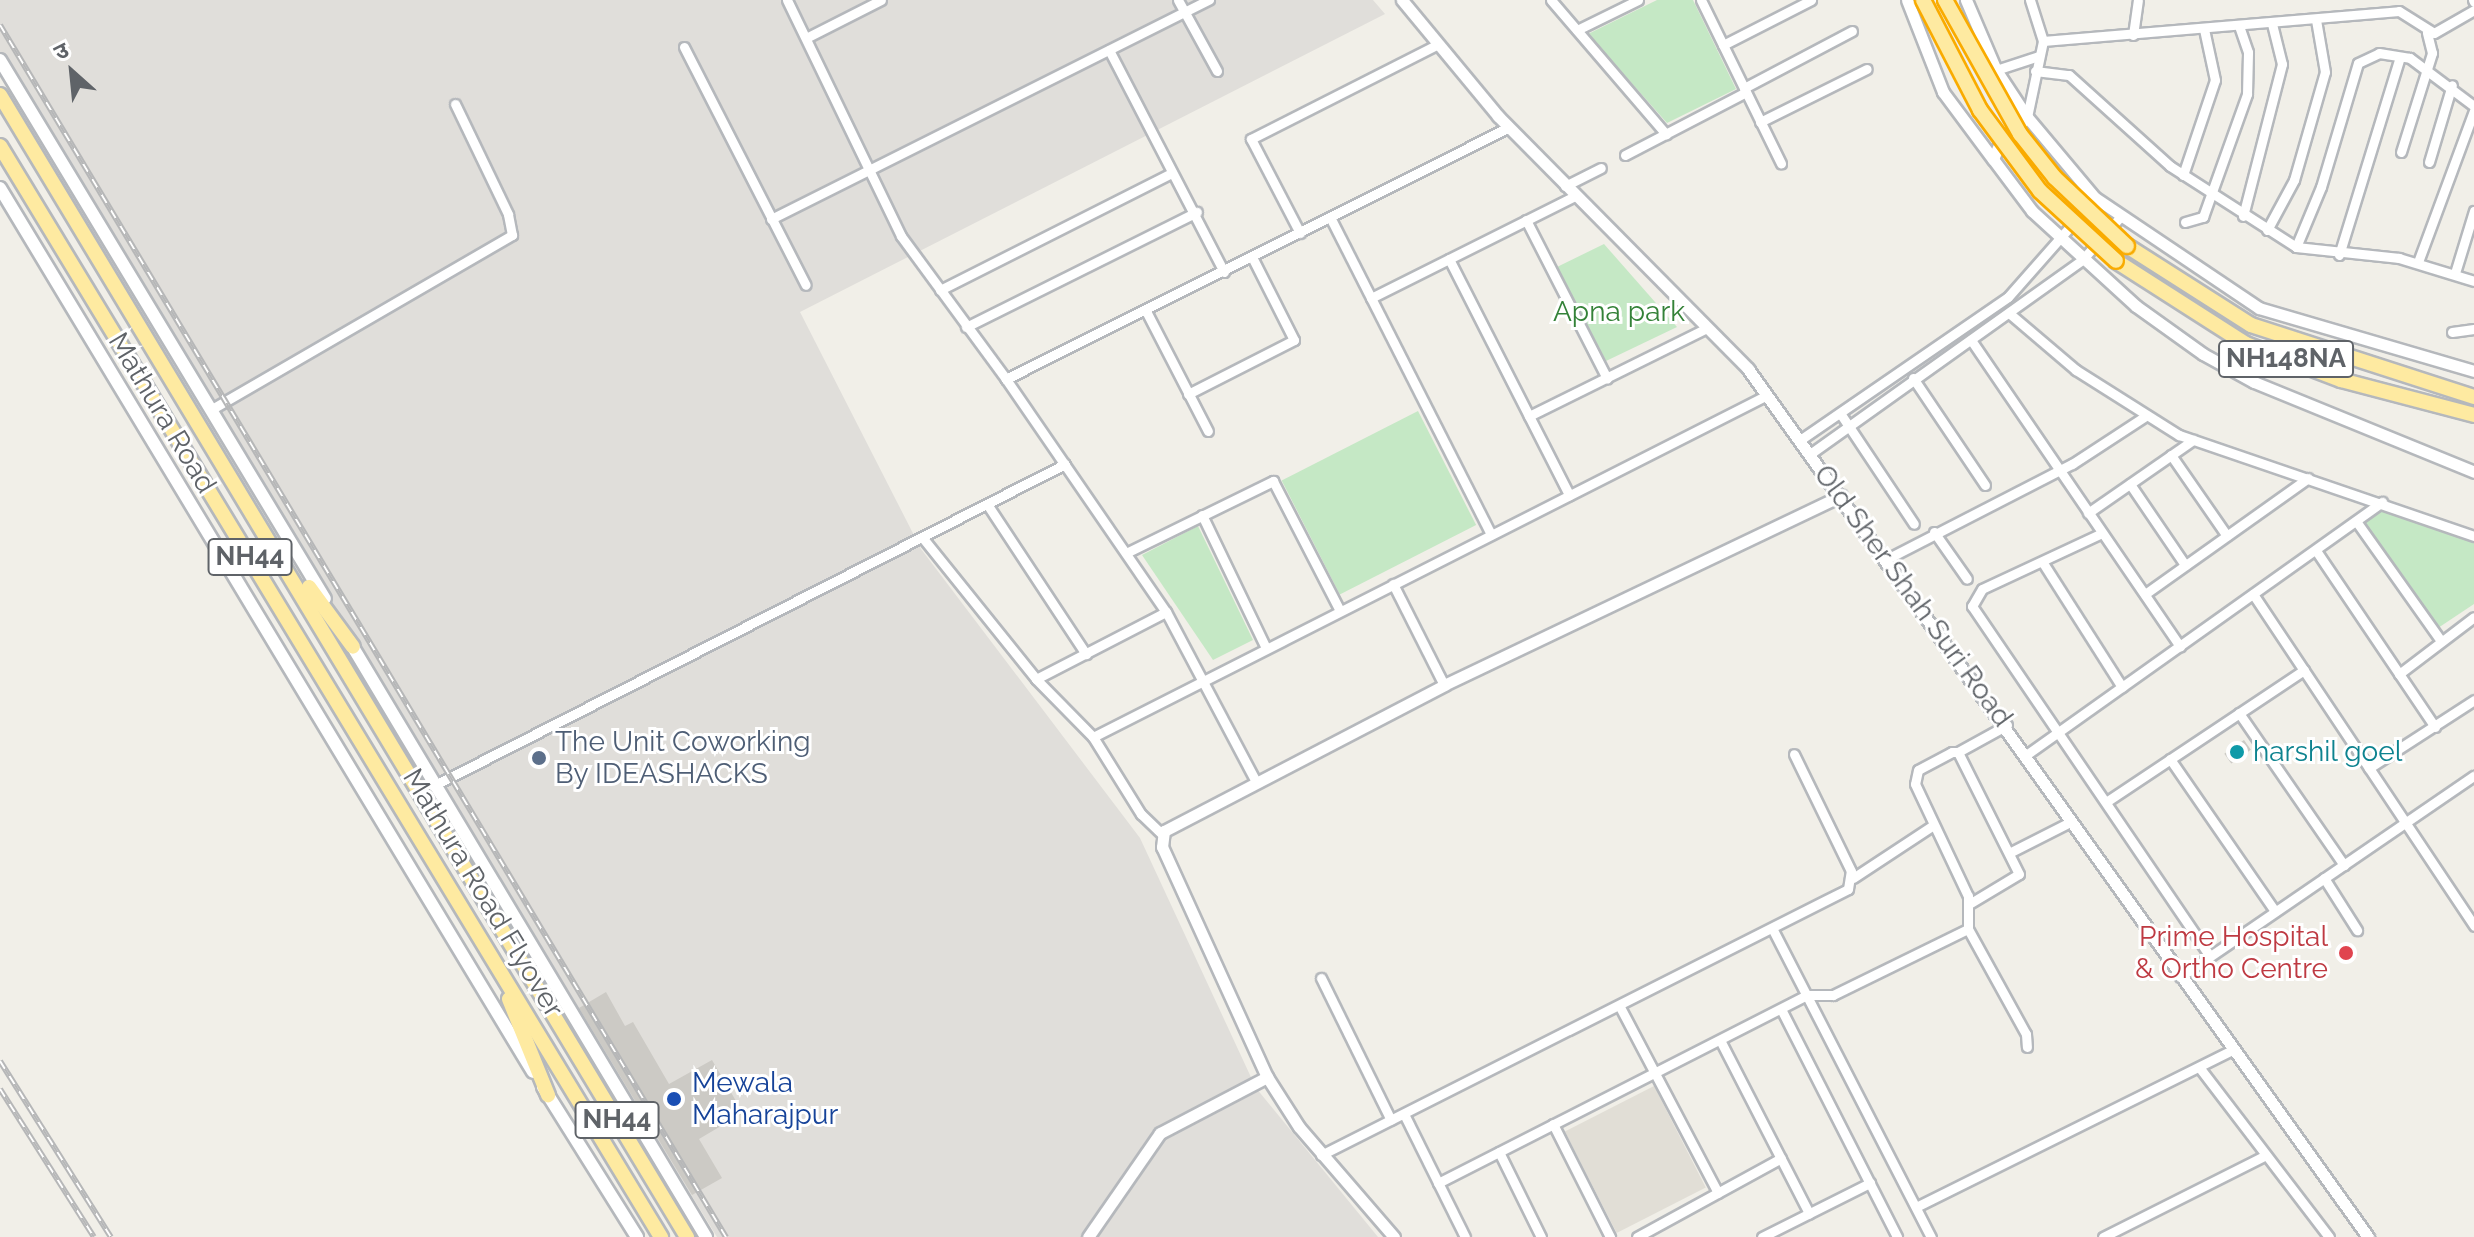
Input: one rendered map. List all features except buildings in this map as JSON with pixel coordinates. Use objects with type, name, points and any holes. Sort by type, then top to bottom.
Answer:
[{"type":"highway","name":"NH148NA","points":[[1923,0],[1950,60],[2023,168],[2116,261],[2246,344],[2341,380],[2474,415]]},
{"type":"highway","name":"NH148NA","points":[[1945,0],[2020,134],[2055,178],[2127,246],[2251,325],[2474,397]]},
{"type":"highway","name":"Mathura Road","points":[[0,95],[277,551]]},
{"type":"highway","name":"Mathura Road","points":[[0,146],[499,968]]},
{"type":"highway","points":[[277,551],[353,647]]},
{"type":"highway","name":"Mathura Road Flyover","points":[[277,551],[687,1237]]},
{"type":"highway","points":[[499,968],[548,1095]]},
{"type":"highway","name":"Mathura Road Flyover","points":[[499,968],[661,1237]]},
{"type":"main road","points":[[0,60],[706,1237]]},
{"type":"main road","points":[[0,188],[637,1237]]},
{"type":"street","points":[[787,0],[901,236],[1006,379],[1166,612],[1254,778]]},
{"type":"street","points":[[806,38],[881,0]]},
{"type":"street","points":[[1178,0],[1217,71]]},
{"type":"street","points":[[771,219],[1209,0]]},
{"type":"street","name":"Old Sher Shah Suri Road","points":[[1402,0],[1509,127],[1707,328],[1767,395],[2007,725],[2180,977],[2368,1237]]},
{"type":"street","points":[[1551,0],[1666,134]]},
{"type":"street","points":[[1577,30],[1638,0]]},
{"type":"street","points":[[1701,0],[1781,163]]},
{"type":"street","points":[[1723,45],[1811,0]]},
{"type":"street","points":[[1907,0],[1943,92],[1993,159],[2061,240],[2082,260],[2203,354],[2254,382],[2474,472]]},
{"type":"street","points":[[1966,0],[1996,70],[2027,117],[2095,198],[2259,308],[2474,371]]},
{"type":"street","points":[[1993,159],[2000,143],[2027,117],[2043,41],[2030,0]]},
{"type":"street","points":[[2133,35],[2138,0]]},
{"type":"street","points":[[2427,33],[2474,10]]},
{"type":"street","points":[[2043,41],[2409,12],[2427,33],[2427,67],[2401,152]]},
{"type":"street","points":[[2267,230],[2294,180],[2325,72],[2316,20]]},
{"type":"street","points":[[2243,216],[2282,64],[2272,24]]},
{"type":"street","points":[[2185,222],[2203,217],[2247,94],[2248,52],[2239,26]]},
{"type":"street","points":[[2183,175],[2215,80],[2204,29]]},
{"type":"street","points":[[1625,155],[1852,31]]},
{"type":"street","points":[[1300,233],[1253,146],[1256,133],[1438,44]]},
{"type":"street","points":[[684,47],[806,285]]},
{"type":"street","points":[[1109,50],[1172,173],[1197,212],[1224,272]]},
{"type":"street","points":[[2296,247],[2321,187],[2358,63],[2379,53],[2427,67],[2452,85],[2474,109],[2418,262]]},
{"type":"street","points":[[1996,70],[2039,56]]},
{"type":"street","points":[[2339,255],[2400,57]]},
{"type":"street","points":[[1760,122],[1867,69]]},
{"type":"street","points":[[2035,71],[2069,75],[2183,175],[2296,247],[2339,255],[2418,262],[2474,281]]},
{"type":"street","points":[[2429,162],[2452,85]]},
{"type":"street","points":[[212,409],[512,235],[508,214],[455,104]]},
{"type":"street","points":[[1006,379],[1509,127]]},
{"type":"street","points":[[1565,186],[1601,168]]},
{"type":"street","points":[[940,290],[1172,173]]},
{"type":"street","points":[[1371,298],[1575,196]]},
{"type":"street","points":[[1800,440],[2008,297],[2095,198]]},
{"type":"street","points":[[2455,273],[2474,211]]},
{"type":"street","points":[[966,327],[1197,212]]},
{"type":"street","points":[[1810,454],[2082,260],[2121,216]]},
{"type":"street","points":[[1330,217],[1491,534]]},
{"type":"street","points":[[1526,220],[1607,378]]},
{"type":"street","points":[[1188,394],[1294,340],[1252,257]]},
{"type":"street","points":[[1449,259],[1569,495]]},
{"type":"street","points":[[1146,311],[1208,431]]},
{"type":"street","points":[[2009,313],[2144,417],[2193,440],[2382,502],[2474,536]]},
{"type":"street","points":[[1529,416],[1707,328]]},
{"type":"street","points":[[2452,332],[2474,329]]},
{"type":"street","points":[[1971,340],[2180,646]]},
{"type":"street","points":[[1907,369],[1985,485]]},
{"type":"street","points":[[1093,737],[1767,395]]},
{"type":"street","points":[[1840,413],[1914,524]]},
{"type":"street","points":[[1887,559],[1934,532],[2059,471],[2144,417]]},
{"type":"street","points":[[2088,513],[2193,440]]},
{"type":"street","points":[[2171,455],[2227,536]]},
{"type":"street","points":[[433,786],[1065,464]]},
{"type":"street","points":[[2145,594],[2308,478]]},
{"type":"street","points":[[1126,553],[1274,481],[1340,611]]},
{"type":"street","points":[[2130,484],[2185,565]]},
{"type":"street","points":[[1394,1237],[1321,1155],[1267,1077],[1162,847],[1163,835],[1172,823],[1254,778],[1841,496]]},
{"type":"street","points":[[2026,755],[2317,552],[2382,502]]},
{"type":"street","points":[[987,504],[1086,654]]},
{"type":"street","points":[[1202,515],[1266,648]]},
{"type":"street","points":[[2356,521],[2441,641]]},
{"type":"street","points":[[1934,532],[1967,579]]},
{"type":"street","points":[[2102,533],[1982,589],[1972,606],[2056,734],[2210,956]]},
{"type":"street","points":[[922,537],[1036,679],[1093,737],[1141,814],[1163,835]]},
{"type":"street","points":[[2317,552],[2435,727]]},
{"type":"street","points":[[2043,563],[2122,687]]},
{"type":"street","points":[[1393,584],[1444,685]]},
{"type":"street","points":[[2253,594],[2474,926]]},
{"type":"street","points":[[1036,679],[1166,612]]},
{"type":"street","points":[[2399,674],[2474,617]]},
{"type":"street","points":[[2106,802],[2304,670]]},
{"type":"street","points":[[2369,768],[2474,700]]},
{"type":"street","points":[[2239,713],[2344,865]]},
{"type":"street","points":[[2007,725],[1958,752],[1937,758],[1914,776],[1932,826],[1969,904],[1968,929],[2026,1034],[2027,1047]]},
{"type":"street","points":[[1958,752],[2011,852],[2019,874],[2014,880],[1969,904]]},
{"type":"street","points":[[1794,754],[1853,878]]},
{"type":"street","points":[[2170,759],[2275,911]]},
{"type":"street","points":[[2180,977],[2474,776]]},
{"type":"street","points":[[2011,852],[2072,821]]},
{"type":"street","points":[[1321,1155],[1620,1007],[1848,889],[1853,878],[1932,826]]},
{"type":"street","points":[[2324,878],[2357,930]]},
{"type":"street","points":[[1772,928],[1931,1237]]},
{"type":"street","points":[[1438,1183],[1807,995],[1833,995],[1968,929]]},
{"type":"street","points":[[1321,978],[1391,1120]]},
{"type":"street","points":[[1620,1007],[1718,1193]]},
{"type":"street","points":[[1781,1009],[1895,1236]]},
{"type":"street","points":[[1720,1040],[1809,1213]]},
{"type":"street","points":[[1916,1207],[2232,1050]]},
{"type":"street","points":[[2199,1067],[2327,1236]]},
{"type":"street","points":[[1088,1237],[1160,1133],[1267,1077]]},
{"type":"street","points":[[1404,1114],[1465,1237]]},
{"type":"street","points":[[1553,1124],[1610,1237]]},
{"type":"street","points":[[1499,1152],[1541,1237]]},
{"type":"street","points":[[2103,1237],[2266,1155]]},
{"type":"street","points":[[1637,1237],[1781,1158]]},
{"type":"street","points":[[1762,1237],[1870,1183]]},
{"type":"shaded area","points":[[0,0],[1373,0],[1385,14],[800,312],[921,549],[1140,838],[1256,1088],[1378,1237],[717,1237],[0,66]]},
{"type":"shaded area","points":[[1654,1086],[1706,1188],[1617,1233],[1565,1131]]},
{"type":"green space","points":[[1657,0],[1693,0],[1736,89],[1667,123],[1588,34]]},
{"type":"green space","name":"Apna park","points":[[1604,244],[1677,327],[1606,361],[1557,267]]},
{"type":"green space","points":[[1418,411],[1476,525],[1340,595],[1282,480]]},
{"type":"green space","points":[[2383,508],[2474,542],[2474,604],[2438,628],[2363,521]]},
{"type":"green space","points":[[1198,526],[1253,640],[1213,660],[1142,555]]},
{"type":"railway","points":[[0,25],[726,1237]]},
{"type":"railway","points":[[0,1061],[111,1237]]},
{"type":"railway","points":[[0,1089],[94,1237]]},
{"type":"place","name":"harshil goel","points":[[2237,752]]},
{"type":"place","name":"The Unit Coworking By IDEASHACKS","points":[[539,758]]},
{"type":"place","name":"Prime Hospital & Ortho Centre","points":[[2346,953]]},
{"type":"place","name":"Mewala Maharajpur","points":[[674,1099]]}]
